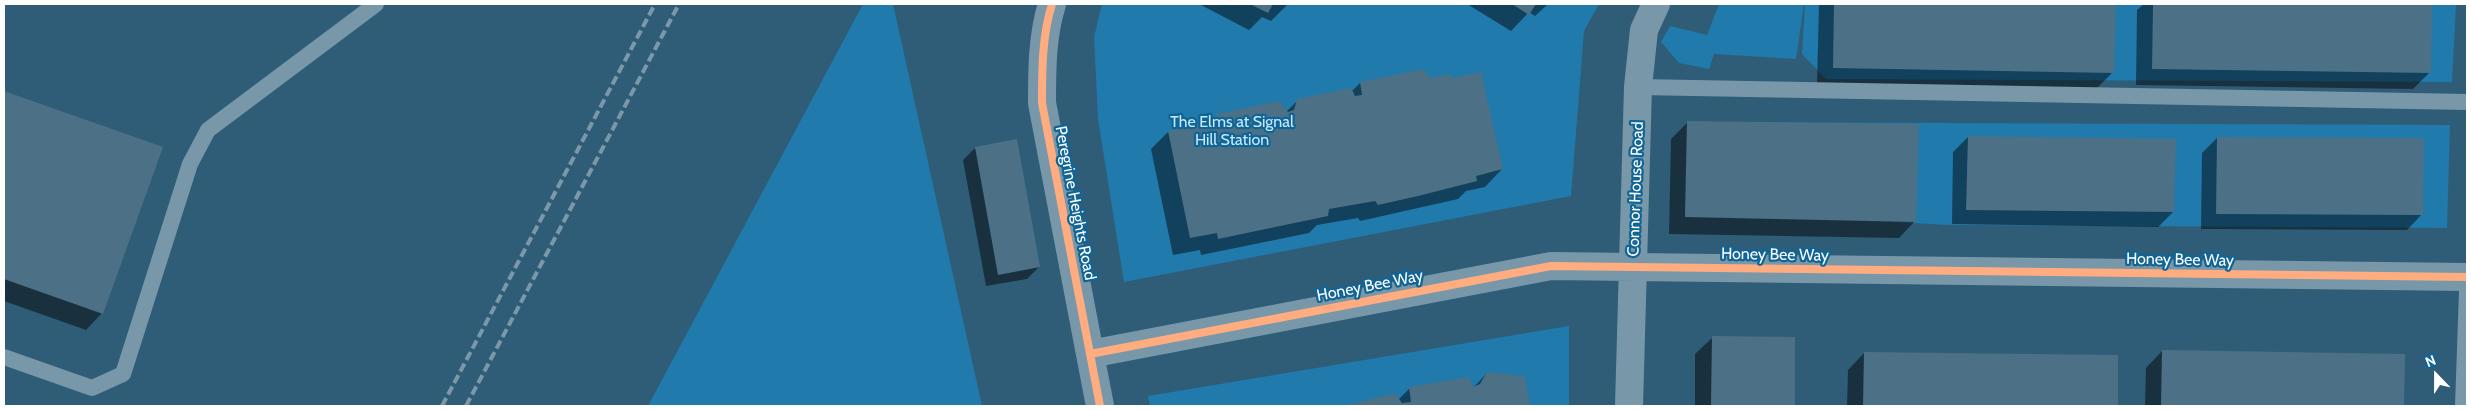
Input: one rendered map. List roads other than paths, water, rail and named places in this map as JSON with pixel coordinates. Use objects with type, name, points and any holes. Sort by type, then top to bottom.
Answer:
[{"type":"street","name":"Peregrine Heights Road","points":[[1052,4],[1046,24],[1042,63],[1042,103],[1100,406]]},
{"type":"street","name":"Connor House Road","points":[[1630,406],[1638,87],[1644,30],[1656,4]]},
{"type":"street","name":"Honey Bee Way","points":[[1090,354],[1551,266],[2467,277]]},
{"type":"lane","points":[[4,358],[92,388],[123,374],[190,164],[208,130],[376,4]]},
{"type":"lane","points":[[1638,87],[2467,102]]},
{"type":"lane","points":[[2463,406],[2467,291]]},
{"type":"railway","points":[[442,406],[655,4]]},
{"type":"railway","points":[[466,406],[679,4]]},
{"type":"park label","name":"The Elms at Signal Hill Station","points":[[1232,131]]}]
